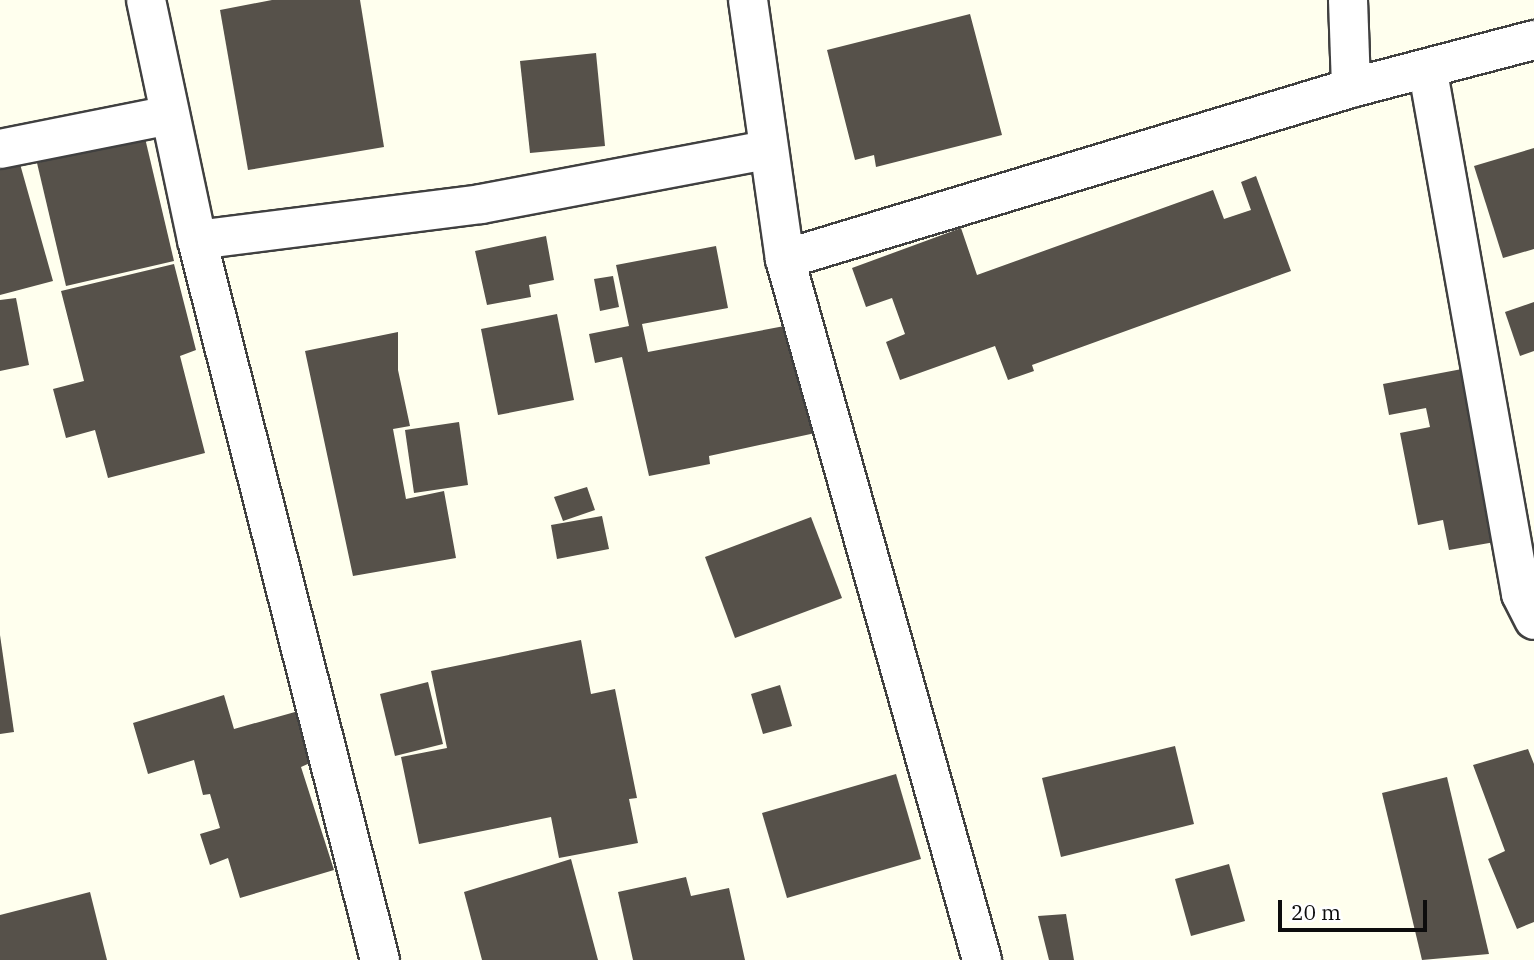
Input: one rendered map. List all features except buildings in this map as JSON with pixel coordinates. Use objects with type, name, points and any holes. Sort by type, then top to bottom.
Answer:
[{"type":"street","points":[[146,0],[197,240],[380,960]]},
{"type":"street","points":[[748,0],[767,150],[785,259],[982,960]]},
{"type":"street","points":[[1348,0],[1351,88]]},
{"type":"street","points":[[785,259],[1351,88],[1427,72],[1534,40]]},
{"type":"street","points":[[1427,72],[1521,594],[1534,620]]},
{"type":"street","points":[[0,149],[170,115]]},
{"type":"street","points":[[197,240],[481,204],[767,150]]}]
